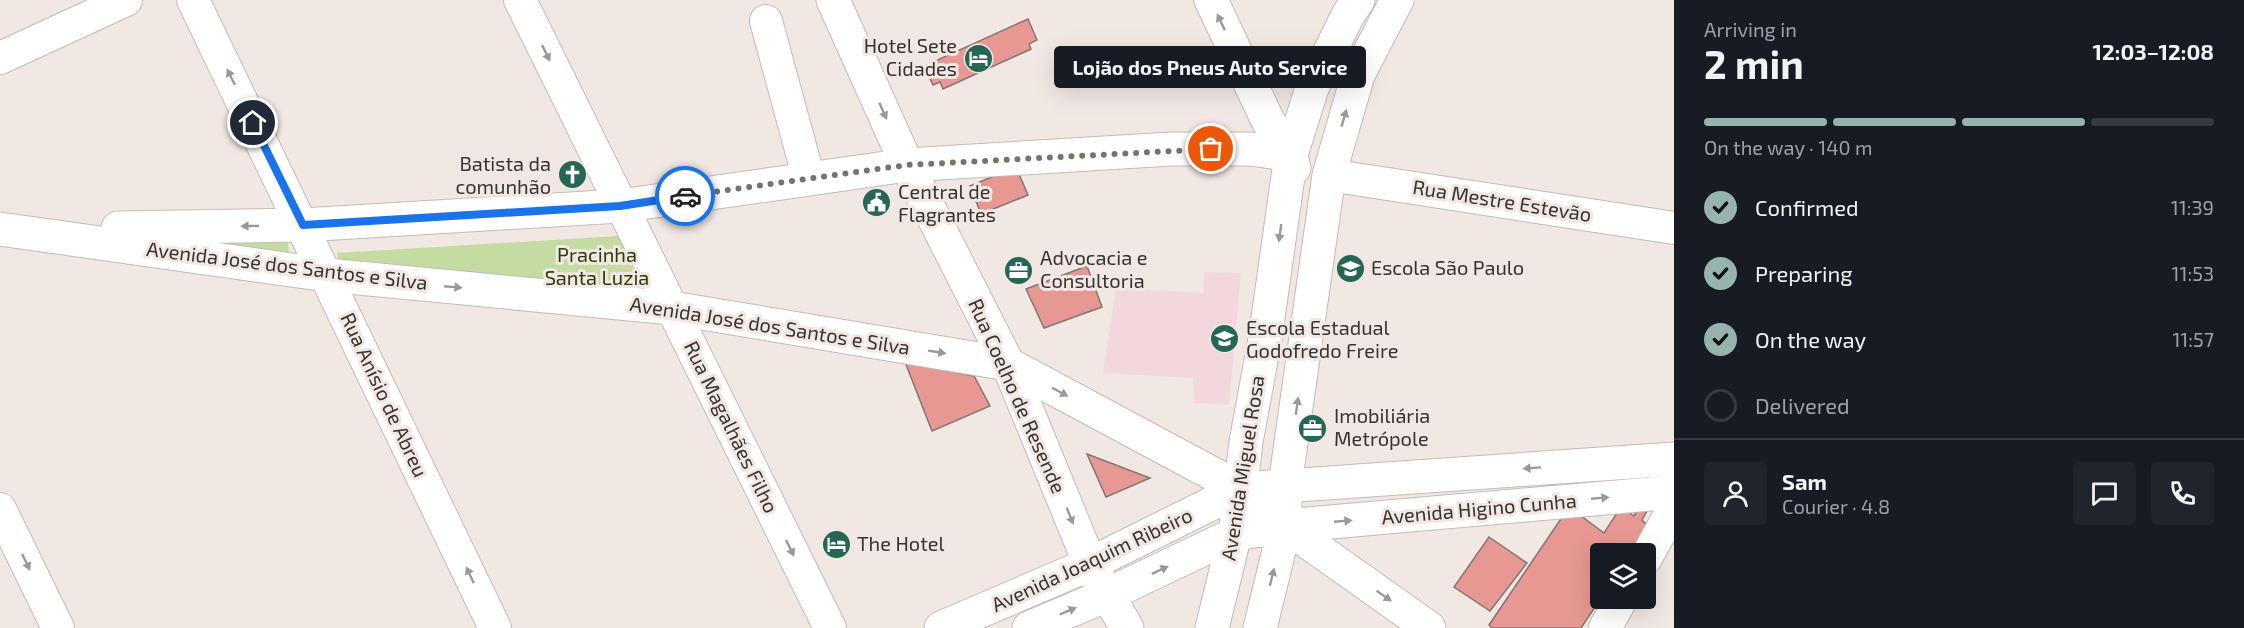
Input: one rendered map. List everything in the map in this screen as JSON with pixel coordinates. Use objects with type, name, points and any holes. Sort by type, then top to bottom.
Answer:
[{"type":"main road","name":"Rua Coelho de Resende","points":[[832,0],[907,165],[1008,364],[1090,564],[1127,628]]},
{"type":"main road","points":[[1211,0],[1268,122],[1291,154],[1317,266]]},
{"type":"main road","name":"Avenida Miguel Rosa","points":[[1212,628],[1235,534],[1246,442],[1264,339],[1291,154],[1312,88],[1358,0]]},
{"type":"main road","points":[[1260,628],[1285,526],[1285,485],[1329,175],[1358,75],[1397,0]]},
{"type":"main road","points":[[1249,82],[1261,94],[1274,100],[1292,97],[1312,88]]},
{"type":"main road","points":[[10,230],[303,225],[620,206],[907,165],[1172,149],[1251,149],[1291,154]]},
{"type":"main road","name":"Avenida José dos Santos e Silva","points":[[10,230],[327,275],[672,308],[1008,364],[1241,489],[1285,526],[1429,628]]},
{"type":"main road","name":"Avenida Higino Cunha","points":[[1241,489],[1674,459]]},
{"type":"main road","name":"Avenida Joaquim Ribeiro","points":[[941,628],[1090,564],[1241,489]]},
{"type":"main road","name":"Avenida Higino Cunha","points":[[1235,534],[1285,526],[1674,492]]},
{"type":"main road","name":"Avenida Joaquim Ribeiro","points":[[1029,628],[1107,595],[1235,534]]},
{"type":"street","points":[[0,58],[126,0]]},
{"type":"street","name":"Rua Anísio de Abreu","points":[[193,0],[495,628]]},
{"type":"street","name":"Rua Magalhães Filho","points":[[520,0],[830,628]]},
{"type":"street","points":[[766,21],[809,179]]},
{"type":"street","name":"Rua Mestre Estevão","points":[[1329,175],[1674,228]]},
{"type":"street","points":[[1654,543],[1674,507]]},
{"type":"street","points":[[0,509],[58,628]]},
{"type":"street","points":[[1605,628],[1616,609]]},
{"type":"shaded area","points":[[1205,272],[1241,273],[1229,405],[1194,403],[1193,378],[1103,373],[1116,288],[1203,293]]},
{"type":"green space","points":[[287,234],[289,254],[69,235]]},
{"type":"green space","name":"Pracinha Santa Luzia","points":[[618,236],[648,302],[340,266],[337,253]]},
{"type":"building","name":"Hotel Sete Cidades","points":[[1028,19],[1037,40],[1029,44],[1031,49],[943,89],[940,82],[933,85],[924,66]]},
{"type":"building","points":[[1016,167],[1028,195],[981,214],[970,186]]},
{"type":"building","points":[[1087,266],[1102,307],[1044,328],[1026,289]]},
{"type":"building","points":[[905,362],[974,376],[990,406],[932,431]]},
{"type":"building","points":[[1087,454],[1150,478],[1106,497]]},
{"type":"building","points":[[1569,507],[1604,533],[1621,507],[1634,516],[1640,507],[1647,511],[1642,520],[1649,527],[1638,543],[1590,543],[1590,609],[1594,609],[1581,628],[1492,628],[1489,625]]},
{"type":"building","points":[[1489,537],[1527,563],[1490,611],[1454,587]]},
{"type":"way so far","points":[[685,196],[907,165],[1172,149],[1211,149]]},
{"type":"place","name":"Hotel Sete Cidades","points":[[978,58]]},
{"type":"place","name":"Lojão dos Pneus Auto Service","points":[[1211,149]]},
{"type":"place","name":"Batista da comunhão","points":[[572,175]]},
{"type":"place","name":"Central de Flagrantes","points":[[877,203]]},
{"type":"place","name":"Escola São Paulo","points":[[1350,268]]},
{"type":"place","name":"Advocacia e Consultoria","points":[[1019,270]]},
{"type":"place","name":"Escola Estadual Godofredo Freire","points":[[1225,339]]},
{"type":"place","name":"Imobiliária Metrópole","points":[[1313,428]]},
{"type":"place","name":"The Hotel","points":[[836,544]]},
{"type":"route","points":[[253,123],[303,225],[620,206],[685,196]]}]
